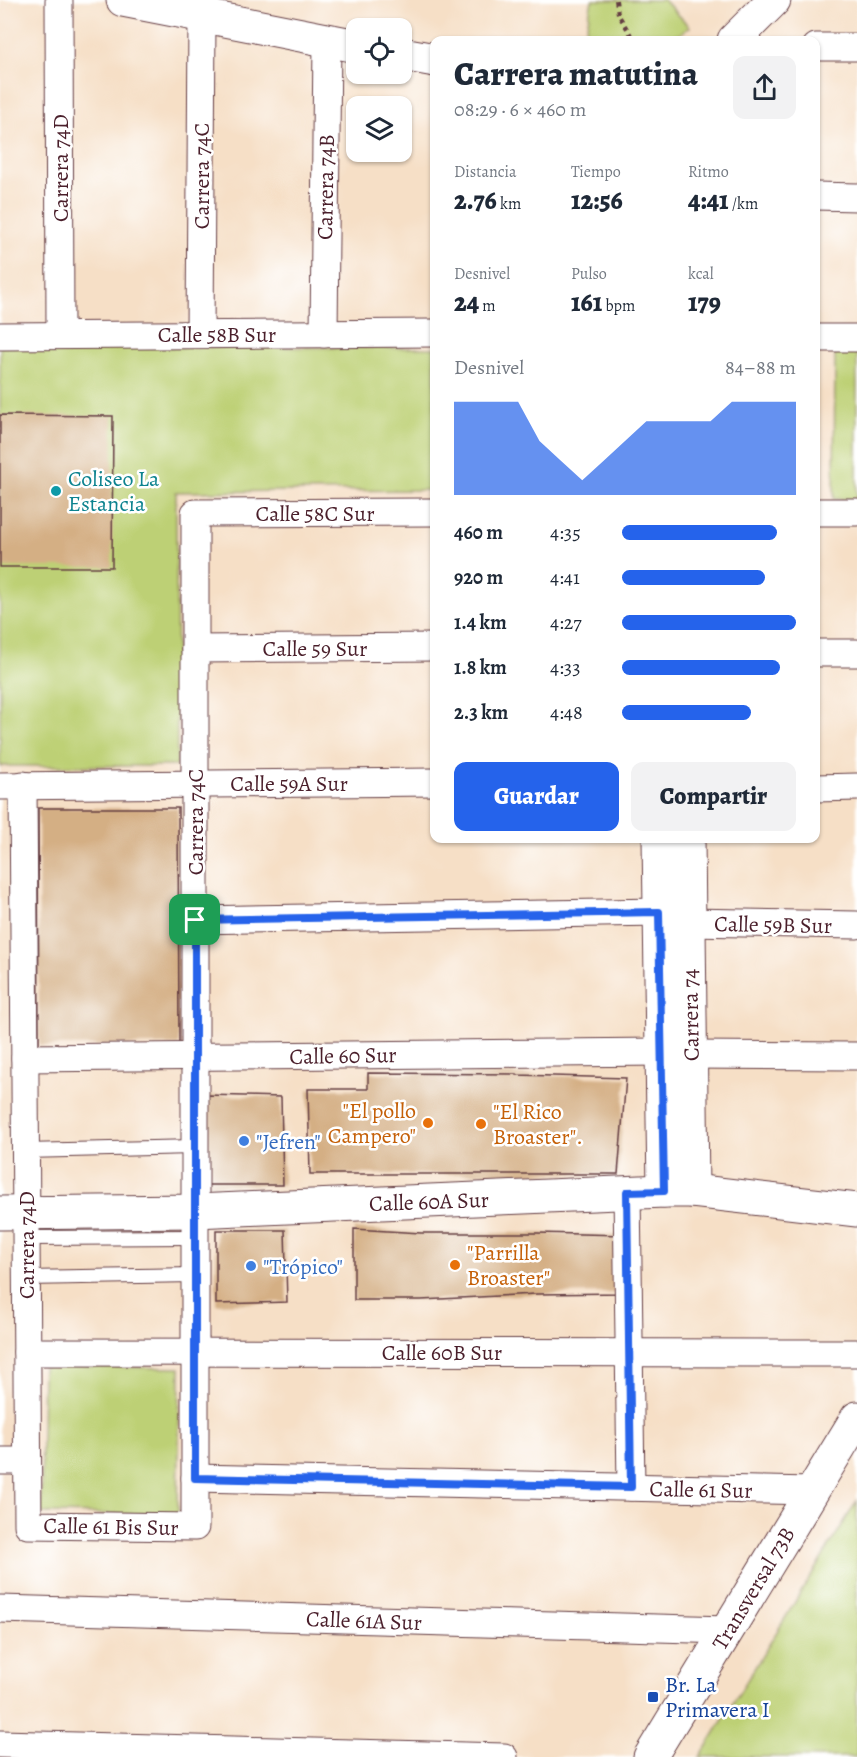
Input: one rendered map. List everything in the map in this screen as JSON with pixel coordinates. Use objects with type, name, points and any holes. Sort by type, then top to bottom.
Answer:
[{"type":"street","name":"Carrera 74D","points":[[59,0],[60,335]]},
{"type":"street","points":[[123,0],[342,44]]},
{"type":"street","points":[[738,36],[774,0]]},
{"type":"street","name":"Carrera 74C","points":[[200,334],[202,17]]},
{"type":"street","name":"Carrera 74B","points":[[324,334],[342,44]]},
{"type":"street","points":[[820,47],[857,47]]},
{"type":"street","points":[[412,56],[430,59]]},
{"type":"street","points":[[820,196],[857,197]]},
{"type":"street","name":"Calle 58B Sur","points":[[0,336],[430,333]]},
{"type":"street","points":[[820,338],[857,339]]},
{"type":"street","name":"Calle 58C Sur","points":[[195,513],[430,512]]},
{"type":"street","points":[[820,512],[857,512]]},
{"type":"street","name":"Carrera 74C","points":[[195,513],[195,1527]]},
{"type":"street","name":"Calle 59 Sur","points":[[195,649],[430,647]]},
{"type":"street","points":[[820,653],[857,653]]},
{"type":"street","name":"Calle 59A Sur","points":[[12,786],[430,782]]},
{"type":"street","name":"Carrera 74D","points":[[12,786],[25,1058],[25,1151],[17,1221],[26,1278],[28,1526]]},
{"type":"street","points":[[820,788],[857,787]]},
{"type":"street","name":"Carrera 74","points":[[660,843],[674,917],[678,1191]]},
{"type":"street","name":"Carrera 74","points":[[674,917],[687,843]]},
{"type":"street","name":"Calle 59B Sur","points":[[195,920],[674,917],[857,925]]},
{"type":"street","name":"Calle 60 Sur","points":[[25,1058],[676,1053],[857,1056]]},
{"type":"street","name":"Calle 60A Sur","points":[[17,1221],[195,1224],[627,1192],[678,1191],[857,1210]]},
{"type":"street","points":[[627,1192],[631,1487]]},
{"type":"street","name":"Calle 60B Sur","points":[[27,1352],[857,1353]]},
{"type":"street","name":"Transversal 73B","points":[[650,1757],[857,1418]]},
{"type":"street","points":[[0,1461],[27,1461]]},
{"type":"street","name":"Calle 61 Sur","points":[[195,1478],[812,1491]]},
{"type":"street","name":"Calle 61 Bis Sur","points":[[28,1526],[195,1527]]},
{"type":"street","name":"Calle 61A Sur","points":[[0,1610],[727,1630]]},
{"type":"street","points":[[0,1744],[504,1757]]},
{"type":"lane","points":[[25,1151],[195,1147]]},
{"type":"lane","points":[[26,1278],[195,1275]]},
{"type":"path","points":[[616,0],[618,14],[632,36]]},
{"type":"green space","points":[[592,0],[664,0],[690,27],[677,36],[585,36]]},
{"type":"green space","points":[[0,346],[430,348],[430,490],[176,492],[177,766],[0,766]]},
{"type":"green space","points":[[835,351],[857,351],[857,499],[834,499]]},
{"type":"green space","points":[[43,1366],[180,1368],[178,1515],[41,1513]]},
{"type":"green space","points":[[857,1501],[857,1757],[700,1757]]},
{"type":"building","name":"Coliseo La Estancia","points":[[0,415],[113,416],[112,567],[0,567]]},
{"type":"building","points":[[38,808],[178,808],[179,1045],[39,1046]]},
{"type":"building","points":[[368,1073],[517,1074],[626,1078],[618,1174],[310,1174],[308,1089],[368,1089]]},
{"type":"building","name":"\"Jefren\"","points":[[207,1095],[281,1097],[283,1185],[205,1185]]},
{"type":"building","points":[[354,1229],[421,1233],[625,1235],[626,1293],[354,1300]]},
{"type":"building","name":"\"Trópico\"","points":[[216,1230],[285,1230],[287,1302],[216,1304]]},
{"type":"place","name":"Coliseo La Estancia","points":[[56,491]]},
{"type":"place","name":"\"El pollo Campero\"","points":[[428,1123]]},
{"type":"place","name":"\"El Rico Broaster\".","points":[[481,1124]]},
{"type":"place","name":"\"Jefren\"","points":[[244,1141]]},
{"type":"place","name":"\"Parrilla Broaster\"","points":[[455,1265]]},
{"type":"place","name":"\"Trópico\"","points":[[251,1266]]},
{"type":"place","name":"Br. La Primavera I","points":[[653,1697]]},
{"type":"route","points":[[659,912],[664,1191],[627,1192],[631,1487],[195,1478],[195,920],[659,912]]}]
